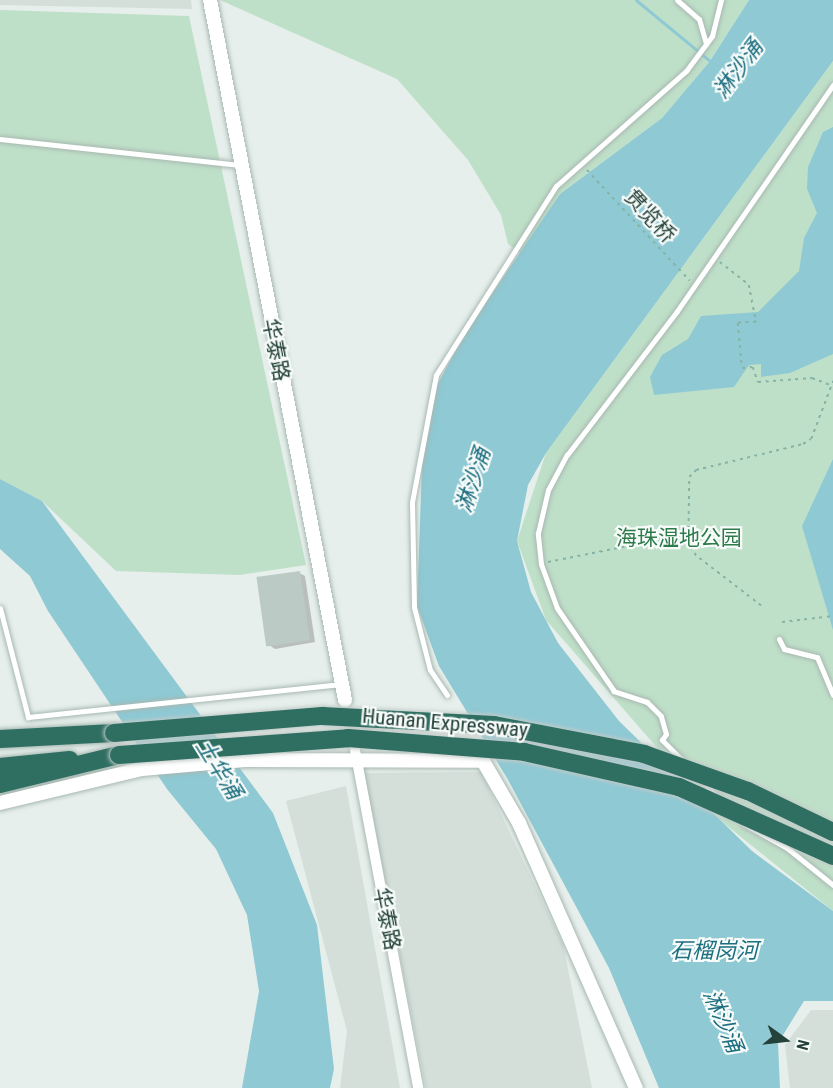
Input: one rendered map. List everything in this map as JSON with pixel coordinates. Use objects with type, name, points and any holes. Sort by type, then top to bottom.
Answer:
[{"type":"highway","name":"Huanan Expressway","points":[[0,739],[114,733],[333,716],[494,725],[644,754],[748,792],[833,832]]},
{"type":"highway","name":"Huanan Expressway","points":[[0,766],[348,738],[524,752],[679,787],[833,856]]},
{"type":"highway","points":[[0,784],[119,755]]},
{"type":"street","name":"华泰路","points":[[210,0],[345,700]]},
{"type":"street","name":"华泰路","points":[[356,756],[418,1088]]},
{"type":"street","points":[[0,803],[142,769],[245,760],[356,756],[486,763],[519,823],[636,1088]]},
{"type":"lane","points":[[677,0],[685,3],[703,27],[705,47]]},
{"type":"lane","points":[[685,3],[692,0]]},
{"type":"lane","points":[[447,695],[430,670],[414,607],[412,502],[436,375],[556,186],[600,142],[638,117],[698,56],[705,47],[721,0]]},
{"type":"lane","points":[[833,85],[714,258],[567,455],[548,490],[538,533],[541,564],[557,608],[614,691],[647,702],[661,716],[666,734],[662,740],[752,833],[787,848],[833,885]]},
{"type":"lane","points":[[0,139],[242,166]]},
{"type":"lane","points":[[0,608],[28,717],[342,684]]},
{"type":"lane","points":[[779,639],[784,649],[817,657],[833,696]]},
{"type":"path","name":"贯览桥","points":[[586,169],[691,283]]},
{"type":"path","points":[[714,258],[749,285],[756,322],[738,323],[742,368],[753,367],[758,382],[812,378],[831,385]]},
{"type":"path","points":[[761,606],[696,556],[688,534],[689,477],[696,470],[803,444],[811,439],[833,381]]},
{"type":"path","points":[[541,564],[688,534]]},
{"type":"path","points":[[782,621],[833,616]]},
{"type":"shaded area","points":[[0,0],[191,0],[192,9],[0,5]]},
{"type":"shaded area","points":[[481,772],[563,944],[592,1088],[426,1088],[364,773]]},
{"type":"shaded area","points":[[346,786],[400,1088],[340,1088],[347,1031],[286,801]]},
{"type":"shaded area","points":[[811,1010],[833,1010],[833,1088],[790,1088],[785,1045]]},
{"type":"green space","points":[[220,0],[749,0],[710,61],[662,118],[560,194],[520,253],[508,244],[501,215],[468,160],[397,79]]},
{"type":"green space","points":[[0,10],[189,16],[306,565],[239,575],[116,571],[42,501],[0,479]]},
{"type":"green space","name":"海珠湿地公园","points":[[833,61],[833,911],[720,820],[546,620],[517,541],[546,453]]},
{"type":"water","name":"石榴岗河","points":[[749,0],[833,0],[833,61],[546,453],[528,485],[517,541],[531,592],[558,643],[619,721],[752,851],[833,911],[833,1001],[804,1001],[778,1043],[780,1088],[659,1088],[609,968],[507,778],[439,666],[417,606],[422,465],[436,387],[465,333],[560,194],[662,118],[710,61]]},
{"type":"water","points":[[833,127],[833,354],[790,373],[761,377],[761,364],[749,365],[734,387],[654,395],[650,377],[662,355],[688,339],[701,316],[758,312],[799,271],[804,238],[817,213],[807,189],[808,167],[823,132]]},
{"type":"water","points":[[833,459],[833,630],[802,526]]},
{"type":"water","name":"土华涌","points":[[0,479],[42,501],[273,813],[317,925],[334,1069],[330,1088],[242,1088],[259,991],[247,915],[216,849],[167,789],[48,611],[30,576],[0,549]]},
{"type":"building","points":[[300,571],[310,640],[266,646],[256,577]]},
{"type":"waterway","points":[[636,0],[710,61]]},
{"type":"water label","name":"淋沙涌","points":[[738,69]]},
{"type":"water label","name":"淋沙涌","points":[[473,480]]},
{"type":"water label","name":"淋沙涌","points":[[723,1021]]}]
